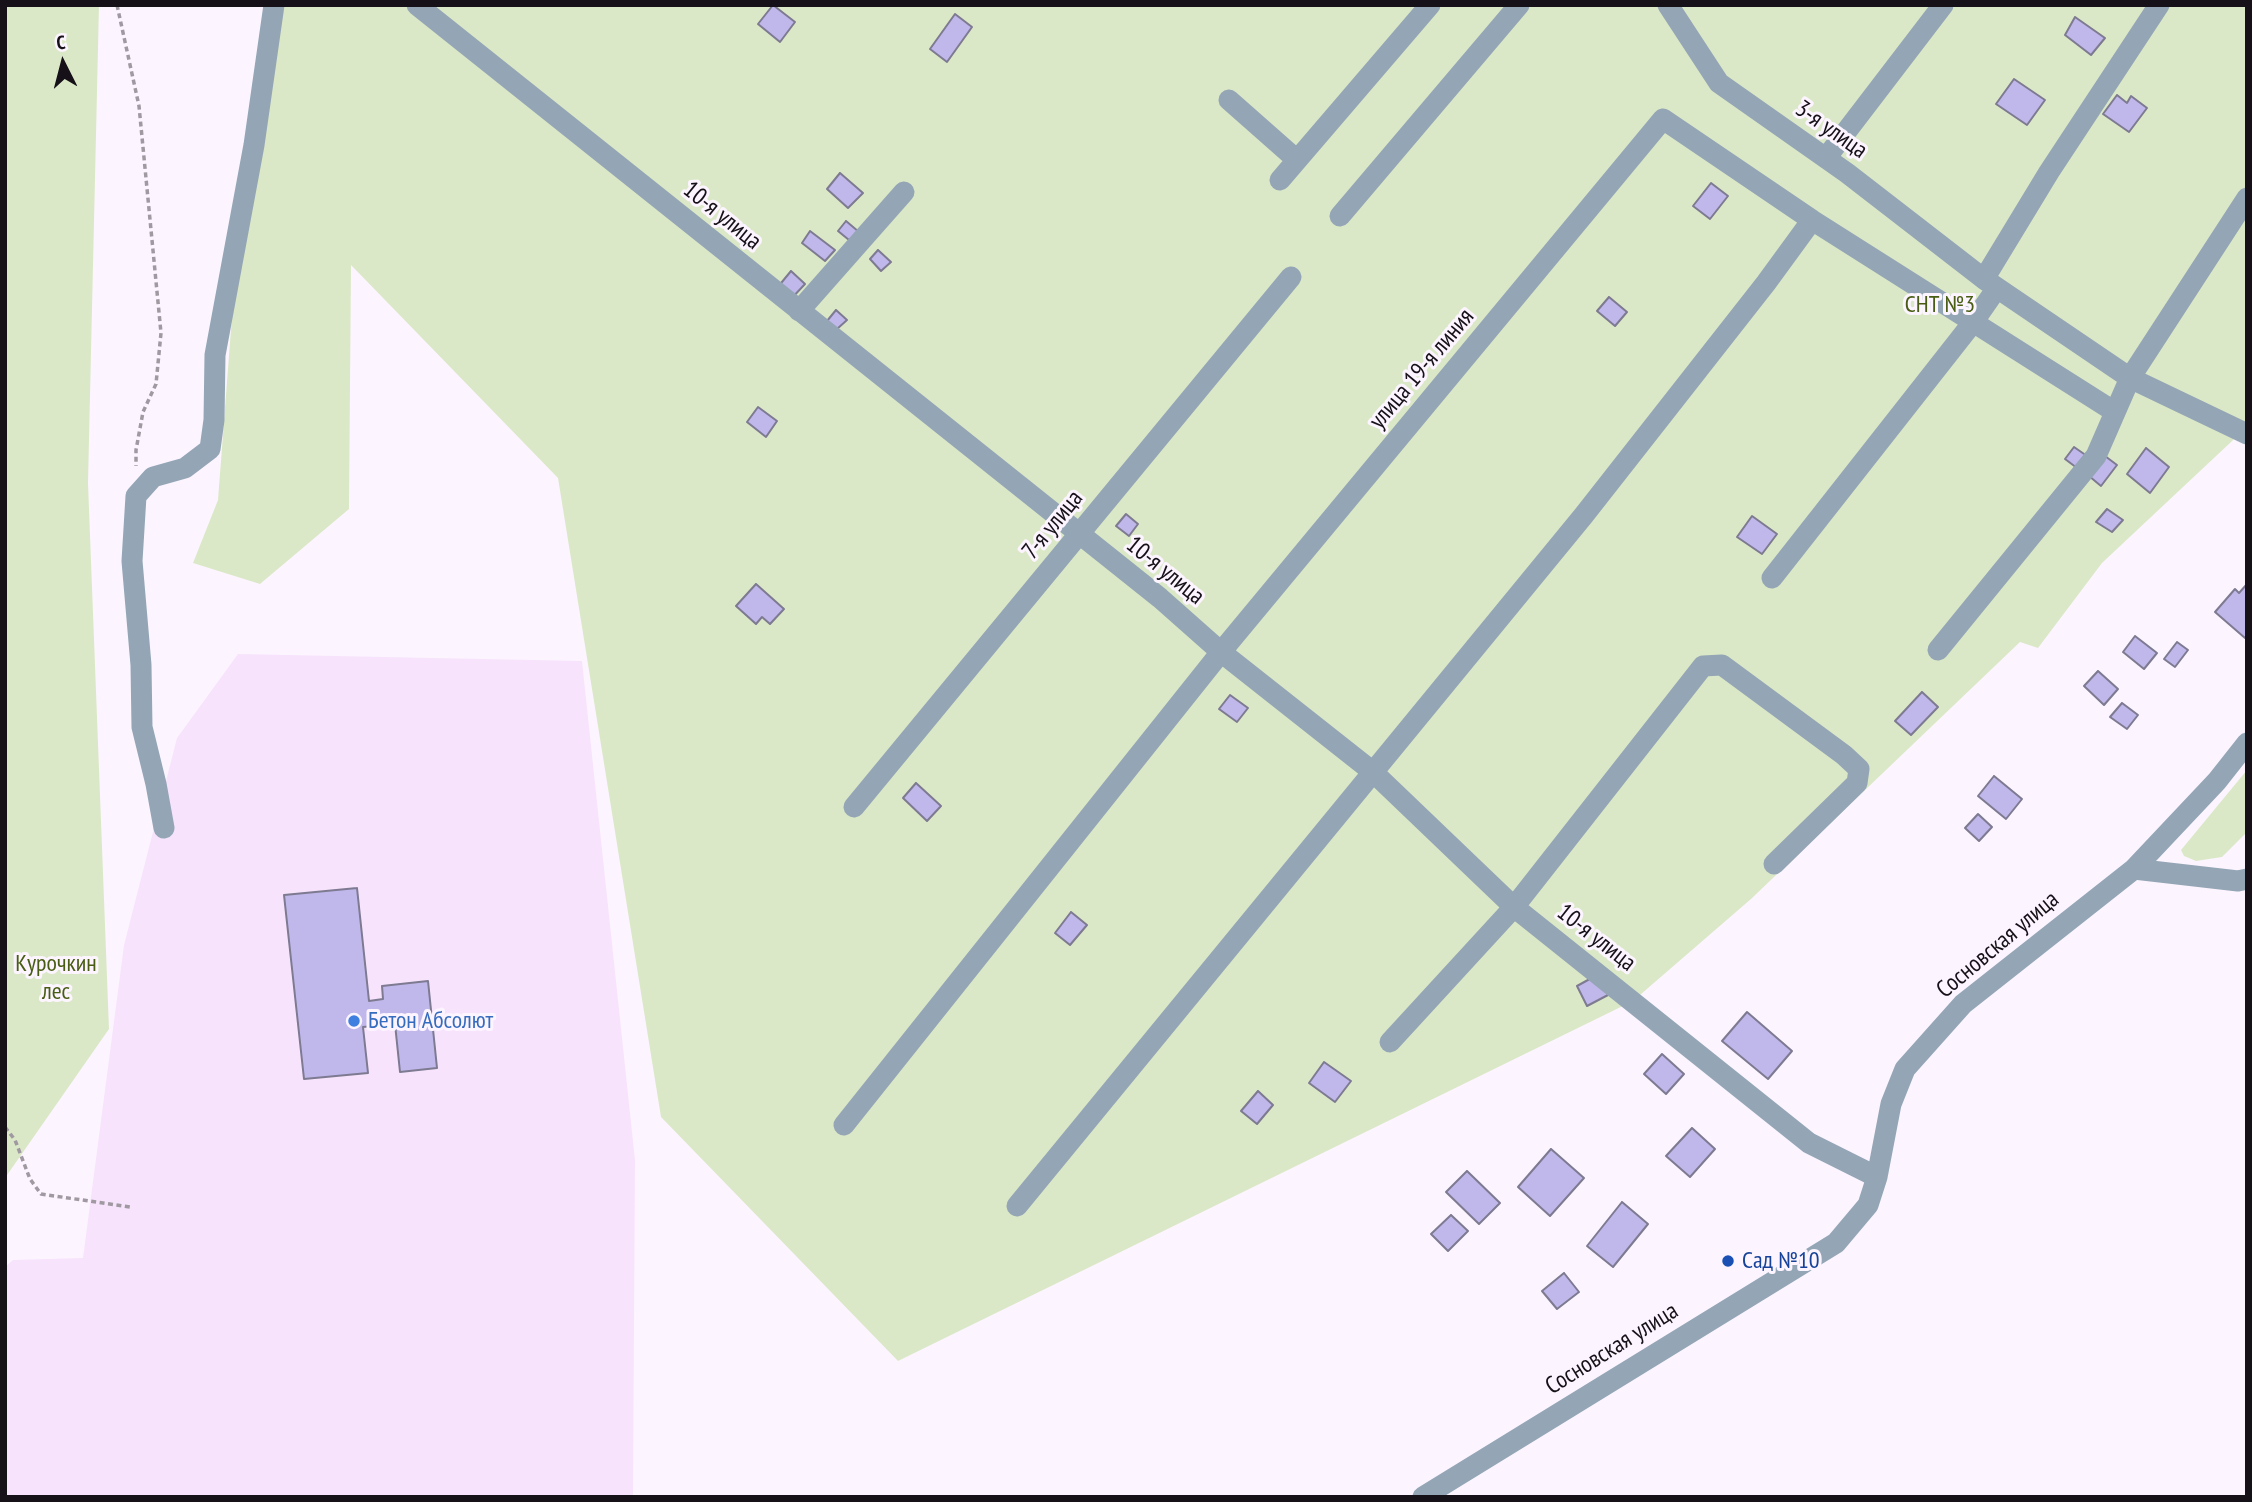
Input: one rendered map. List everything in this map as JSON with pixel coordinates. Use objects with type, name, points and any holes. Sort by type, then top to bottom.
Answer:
[{"type":"street","points":[[164,828],[142,727],[141,665],[132,561],[136,496],[153,477],[185,468],[210,449],[214,420],[215,355],[254,145],[274,5]]},
{"type":"street","name":"10-я улица","points":[[417,5],[1160,598],[1221,652],[1373,772],[1514,907],[1809,1143],[1877,1177]]},
{"type":"street","points":[[1280,180],[1430,5]]},
{"type":"street","points":[[1340,216],[1519,5]]},
{"type":"street","name":"3-я улица","points":[[1668,5],[1719,83],[1826,158],[1990,284],[2130,378],[2247,434]]},
{"type":"street","points":[[1826,158],[1943,5]]},
{"type":"street","points":[[1772,578],[1974,321],[1990,284],[2049,172],[2159,5]]},
{"type":"street","points":[[1229,100],[1297,160]]},
{"type":"street","name":"улица 19-я линия","points":[[844,1125],[1221,652],[1663,119],[1812,220]]},
{"type":"street","points":[[799,312],[904,192]]},
{"type":"street","points":[[1938,650],[2096,457],[2130,378],[2247,198]]},
{"type":"street","points":[[1017,1206],[1592,504],[1766,283],[1812,220],[2115,411]]},
{"type":"street","name":"7-я улица","points":[[854,807],[1291,277]]},
{"type":"street","points":[[1391,1042],[1514,907],[1703,666],[1722,665],[1859,769],[1857,783],[1774,864]]},
{"type":"street","name":"Сосновская улица","points":[[1423,1497],[1836,1242],[1868,1205],[1877,1177],[1891,1104],[1905,1069],[1962,1004],[2134,869],[2217,781],[2247,743]]},
{"type":"street","points":[[2134,869],[2238,881],[2247,879]]},
{"type":"path","points":[[117,5],[139,106],[161,333],[156,384],[143,412],[136,450],[136,496]]},
{"type":"path","points":[[5,1127],[15,1140],[30,1179],[41,1194],[130,1208]]},
{"type":"shaded area","points":[[238,654],[582,661],[635,1160],[633,1497],[5,1497],[5,1267],[13,1260],[83,1258],[124,945],[177,738]]},
{"type":"green space","name":"Курочкин лес","points":[[5,5],[99,5],[88,483],[109,1029],[5,1178]]},
{"type":"green space","name":"СНТ №3","points":[[273,5],[2247,5],[2247,427],[2102,563],[2038,648],[2020,642],[1751,899],[1633,1001],[898,1361],[661,1117],[558,478],[351,265],[349,509],[260,584],[193,563],[218,500],[239,224]]},
{"type":"green space","points":[[2247,770],[2247,832],[2222,857],[2196,861],[2184,856],[2181,850]]},
{"type":"building","points":[[773,5],[795,22],[780,42],[758,24]]},
{"type":"building","points":[[955,14],[972,27],[947,62],[930,49]]},
{"type":"building","points":[[2075,17],[2105,38],[2091,55],[2065,35]]},
{"type":"building","points":[[2014,79],[2045,100],[2027,125],[1996,104]]},
{"type":"building","points":[[2117,95],[2127,103],[2131,96],[2147,108],[2129,132],[2103,114]]},
{"type":"building","points":[[840,173],[863,193],[848,208],[827,189]]},
{"type":"building","points":[[1711,183],[1728,196],[1710,219],[1693,206]]},
{"type":"building","points":[[846,221],[859,232],[849,240],[838,231]]},
{"type":"building","points":[[810,231],[835,250],[825,261],[802,243]]},
{"type":"building","points":[[878,250],[891,262],[881,271],[870,259]]},
{"type":"building","points":[[791,271],[805,284],[790,300],[777,288]]},
{"type":"building","points":[[1609,297],[1627,312],[1615,326],[1597,311]]},
{"type":"building","points":[[836,310],[847,320],[837,329],[827,321]]},
{"type":"building","points":[[758,407],[777,421],[766,437],[747,422]]},
{"type":"building","points":[[2074,447],[2087,456],[2077,468],[2065,459]]},
{"type":"building","points":[[2146,448],[2169,467],[2150,493],[2127,474]]},
{"type":"building","points":[[2105,456],[2117,465],[2101,486],[2089,476]]},
{"type":"building","points":[[2107,509],[2123,520],[2112,532],[2096,522]]},
{"type":"building","points":[[1126,514],[1138,524],[1129,536],[1116,526]]},
{"type":"building","points":[[1752,516],[1777,534],[1762,554],[1737,537]]},
{"type":"building","points":[[756,584],[784,609],[770,624],[762,617],[756,624],[736,606]]},
{"type":"building","points":[[2247,584],[2245,638],[2215,612],[2235,589],[2239,593]]},
{"type":"building","points":[[2135,636],[2157,653],[2144,669],[2123,652]]},
{"type":"building","points":[[2177,642],[2188,650],[2175,667],[2164,659]]},
{"type":"building","points":[[2098,671],[2118,689],[2104,705],[2084,686]]},
{"type":"building","points":[[1922,692],[1938,707],[1911,735],[1895,721]]},
{"type":"building","points":[[1230,695],[1248,708],[1237,722],[1219,709]]},
{"type":"building","points":[[2122,703],[2138,715],[2127,729],[2110,717]]},
{"type":"building","points":[[1994,776],[2022,799],[2006,819],[1978,796]]},
{"type":"building","points":[[916,783],[941,806],[927,821],[903,798]]},
{"type":"building","points":[[1978,814],[1992,827],[1979,841],[1965,828]]},
{"type":"building","points":[[357,888],[369,1001],[383,999],[382,986],[428,981],[437,1068],[400,1072],[395,1024],[363,1027],[368,1073],[304,1079],[284,895]]},
{"type":"building","points":[[1071,912],[1087,925],[1070,945],[1055,933]]},
{"type":"building","points":[[1597,975],[1608,995],[1587,1006],[1577,986]]},
{"type":"building","points":[[1747,1012],[1792,1051],[1768,1079],[1722,1041]]},
{"type":"building","points":[[1662,1054],[1684,1074],[1666,1094],[1644,1074]]},
{"type":"building","points":[[1324,1062],[1351,1081],[1335,1102],[1309,1083]]},
{"type":"building","points":[[1258,1091],[1273,1105],[1257,1124],[1241,1111]]},
{"type":"building","points":[[1692,1128],[1715,1149],[1690,1177],[1666,1156]]},
{"type":"building","points":[[1551,1149],[1584,1178],[1550,1216],[1518,1187]]},
{"type":"building","points":[[1467,1171],[1500,1203],[1479,1224],[1446,1192]]},
{"type":"building","points":[[1622,1202],[1648,1224],[1613,1267],[1587,1246]]},
{"type":"building","points":[[1451,1215],[1468,1231],[1448,1251],[1431,1234]]},
{"type":"building","points":[[1564,1273],[1579,1292],[1557,1309],[1542,1291]]},
{"type":"place","name":"Бетон Абсолют","points":[[354,1021]]},
{"type":"place","name":"Сад №10","points":[[1728,1261]]}]
